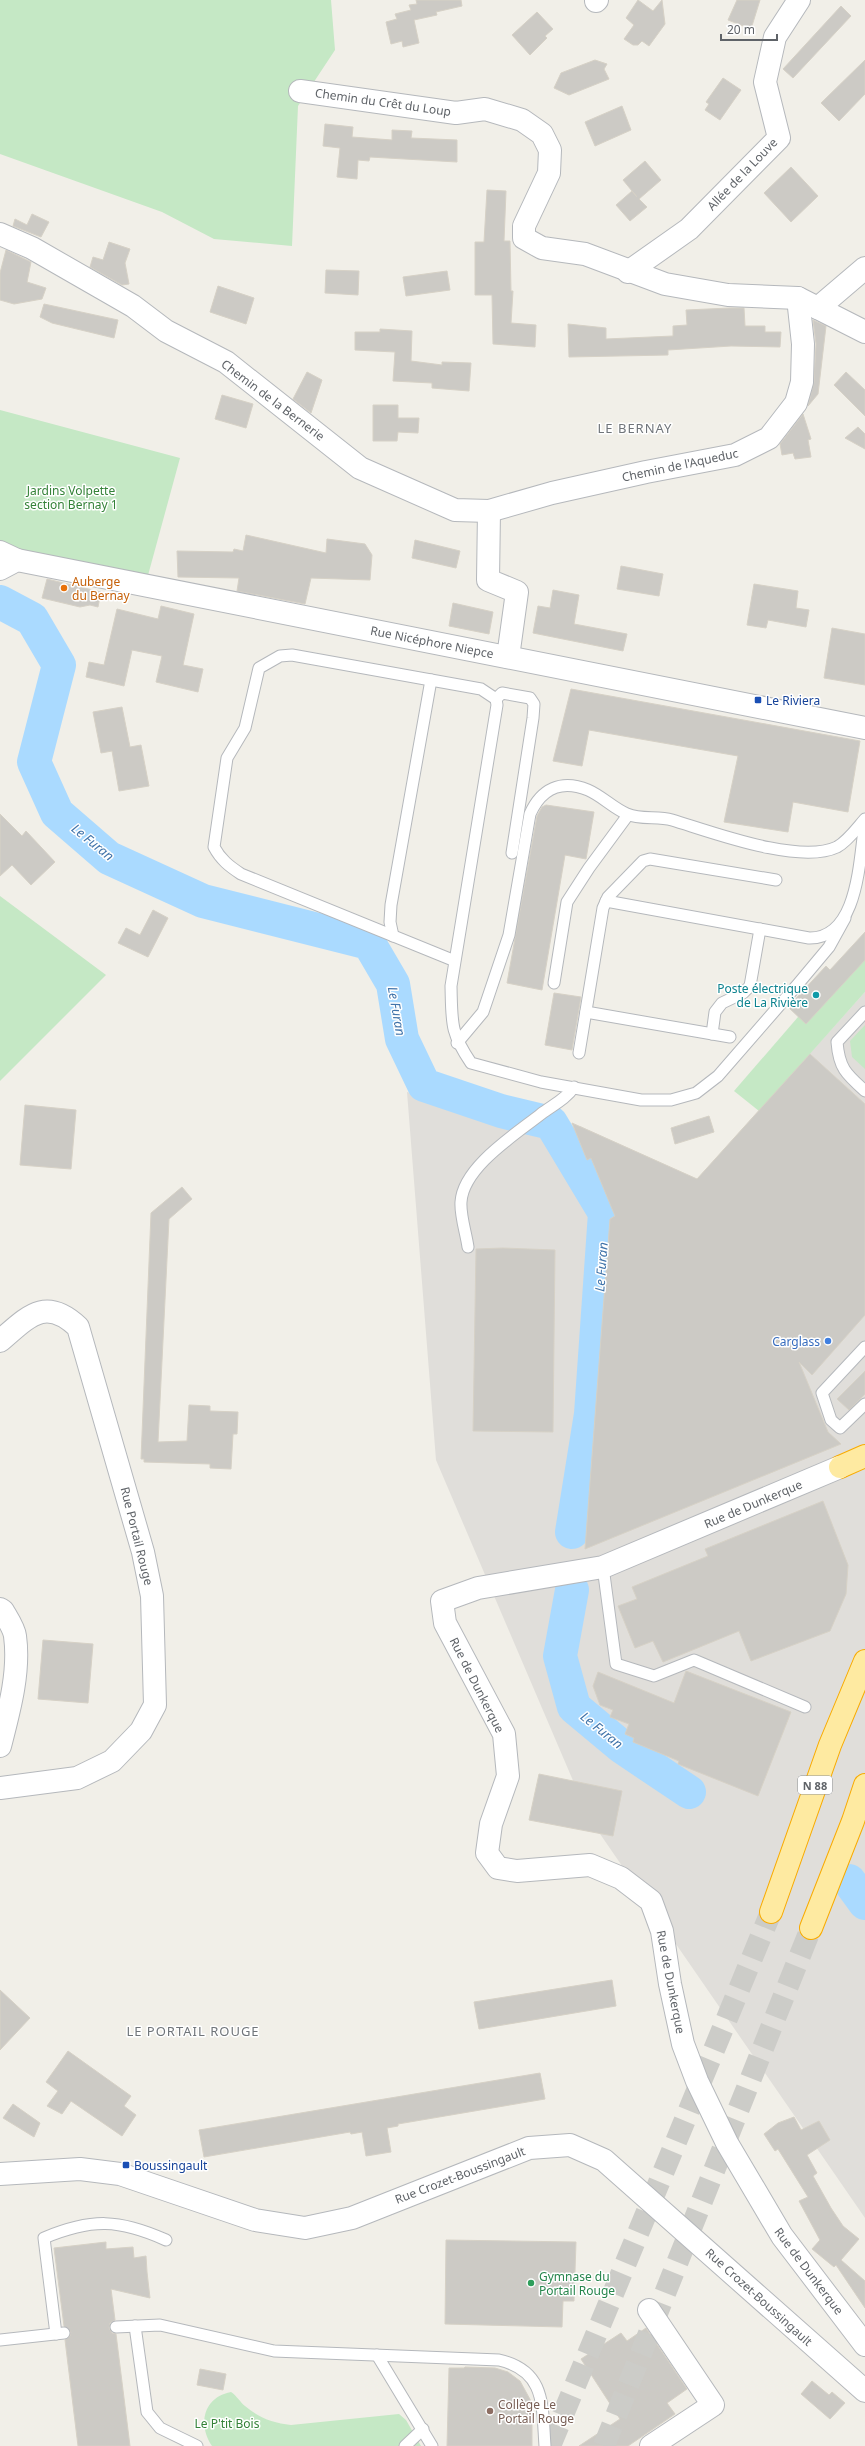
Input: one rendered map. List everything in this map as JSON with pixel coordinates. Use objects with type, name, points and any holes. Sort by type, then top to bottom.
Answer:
[{"type":"highway","points":[[840,1467],[865,1456]]},
{"type":"highway","points":[[840,1467],[865,1469]]},
{"type":"highway","name":"N 88","points":[[771,1912],[830,1745],[865,1661]]},
{"type":"highway","points":[[811,1928],[853,1821],[865,1785]]},
{"type":"highway","points":[[853,1821],[865,1795]]},
{"type":"street","name":"Allée de la Louve","points":[[628,272],[689,229],[779,138],[765,82],[775,36],[799,0]]},
{"type":"street","name":"Chemin du Crêt du Loup","points":[[300,91],[456,113],[485,109],[522,120],[542,134],[550,150],[549,173],[524,226],[524,238],[542,248],[585,254],[628,272],[665,284],[728,296],[798,298],[865,332]]},
{"type":"street","name":"Chemin de la Bernerie","points":[[0,234],[32,248],[126,302],[166,330],[226,362],[360,468],[454,510],[489,510]]},
{"type":"street","points":[[818,308],[865,268]]},
{"type":"street","name":"Chemin de l'Aqueduc","points":[[489,510],[552,493],[646,472],[735,456],[768,438],[796,403],[802,382],[803,344],[798,298]]},
{"type":"street","points":[[489,510],[488,580],[517,592],[508,657]]},
{"type":"street","name":"Rue Nicéphore Niepce","points":[[6,560],[865,728]]},
{"type":"street","name":"Rue Portail Rouge","points":[[0,1341],[29,1316],[47,1310],[65,1315],[78,1327],[143,1552],[152,1596],[155,1705],[141,1731],[112,1761],[77,1778],[0,1788]]},
{"type":"street","name":"Rue de Dunkerque","points":[[840,1467],[603,1566],[527,1578],[478,1588],[442,1601],[445,1623],[504,1734],[508,1776],[491,1824],[487,1853],[498,1868],[517,1871],[590,1865],[621,1878],[651,1901],[662,1931],[670,1984],[683,2044],[697,2081],[727,2143],[782,2236],[865,2345]]},
{"type":"street","points":[[0,1609],[3,1611],[15,1635],[11,1704],[0,1746]]},
{"type":"street","name":"Rue Crozet-Boussingault","points":[[0,2174],[80,2169],[120,2174],[255,2220],[305,2228],[352,2218],[529,2148],[570,2145],[604,2160],[865,2391]]},
{"type":"street","points":[[649,2310],[713,2405],[651,2446]]},
{"type":"lane","points":[[455,961],[241,874],[228,866],[219,856],[214,847],[227,758],[246,728],[259,668],[280,656],[292,655],[481,688],[496,699]]},
{"type":"lane","points":[[393,936],[390,922],[391,906],[431,680]]},
{"type":"lane","points":[[512,853],[534,704],[530,698],[502,693],[496,699],[496,713],[451,986],[452,1018],[457,1043],[471,1063],[541,1082],[641,1100],[671,1100],[696,1093],[718,1076],[829,947],[852,904],[863,847],[865,823]]},
{"type":"lane","points":[[457,1043],[483,1012],[509,935],[530,814],[536,799],[552,788],[571,786],[589,790],[628,815],[670,820],[728,839],[817,853],[838,846],[865,819]]},
{"type":"lane","points":[[554,983],[567,902],[589,868],[628,815]]},
{"type":"lane","points":[[579,1053],[603,908],[606,901],[643,861],[650,859],[776,880]]},
{"type":"lane","points":[[606,901],[815,938],[824,936],[845,918]]},
{"type":"lane","points":[[712,1034],[715,1012],[722,1003],[743,993],[750,986],[760,929]]},
{"type":"lane","points":[[586,1012],[730,1037]]},
{"type":"lane","points":[[865,1012],[837,1042],[838,1060],[847,1075],[865,1091]]},
{"type":"lane","points":[[468,1247],[461,1202],[467,1182],[474,1170],[523,1128],[557,1102],[567,1097],[574,1087]]},
{"type":"lane","points":[[865,1347],[822,1392],[831,1420],[840,1428],[865,1404]]},
{"type":"lane","name":"Rue de Dunkerque","points":[[840,1467],[865,1444]]},
{"type":"lane","points":[[603,1566],[616,1664],[654,1676],[694,1660],[805,1707]]},
{"type":"lane","points":[[0,2340],[60,2334],[44,2238],[70,2227],[117,2223],[166,2240]]},
{"type":"lane","points":[[116,2327],[160,2325],[274,2350],[499,2360],[514,2363],[528,2372],[537,2387],[542,2406],[545,2446]]},
{"type":"lane","points":[[135,2326],[147,2412],[160,2428],[197,2446]]},
{"type":"lane","points":[[377,2355],[423,2428],[432,2446]]},
{"type":"lane","points":[[405,2446],[423,2428]]},
{"type":"shaded area","points":[[865,992],[865,2218],[589,1818],[436,1460],[407,1092],[552,1133],[580,1126],[697,1179]]},
{"type":"green space","points":[[0,0],[331,0],[335,50],[298,106],[292,246],[214,239],[162,212],[0,154]]},
{"type":"green space","name":"Jardins Volpette section Bernay 1","points":[[0,410],[180,458],[147,579],[20,553],[0,544]]},
{"type":"green space","points":[[0,896],[106,975],[0,1081]]},
{"type":"green space","points":[[865,960],[865,992],[759,1111],[734,1091],[798,1017]]},
{"type":"green space","points":[[865,1025],[865,1069],[852,1057],[850,1041]]},
{"type":"green space","name":"Le P'tit Bois","points":[[231,2392],[245,2406],[261,2417],[278,2423],[291,2425],[399,2414],[406,2420],[421,2446],[212,2446],[207,2438],[205,2429],[204,2421],[206,2413],[209,2405],[215,2399]]},
{"type":"building","points":[[416,0],[461,0],[462,6],[436,12],[437,15],[414,20],[419,43],[403,47],[402,41],[391,44],[386,22],[397,19],[395,14],[411,10],[409,5],[417,4]]},
{"type":"building","points":[[638,0],[653,11],[662,0],[665,24],[649,46],[642,41],[638,45],[633,45],[624,39],[634,25],[626,18]]},
{"type":"building","points":[[737,0],[760,0],[751,29],[728,20]]},
{"type":"building","points":[[841,6],[851,16],[793,78],[783,69]]},
{"type":"building","points":[[537,12],[553,29],[545,36],[547,38],[530,55],[512,35]]},
{"type":"building","points":[[595,60],[607,64],[604,69],[609,79],[569,95],[554,88],[561,73]]},
{"type":"building","points":[[865,60],[865,94],[839,121],[821,103]]},
{"type":"building","points":[[723,78],[741,90],[720,120],[705,110],[709,104],[706,102]]},
{"type":"building","points":[[622,106],[631,130],[595,146],[585,122]]},
{"type":"building","points":[[325,124],[353,127],[352,137],[392,140],[392,130],[412,131],[411,138],[457,140],[457,162],[370,157],[369,161],[358,160],[357,179],[337,177],[340,148],[323,146]]},
{"type":"building","points":[[645,161],[661,180],[639,199],[647,207],[630,221],[616,205],[632,191],[637,197],[623,180]]},
{"type":"building","points":[[791,167],[818,196],[791,222],[764,193]]},
{"type":"building","points":[[487,190],[506,191],[504,241],[510,241],[511,291],[513,291],[511,323],[536,325],[535,347],[493,344],[492,295],[475,295],[475,242],[484,242]]},
{"type":"building","points":[[32,214],[49,222],[41,237],[13,226],[15,219],[27,225]]},
{"type":"building","points":[[109,242],[130,249],[125,263],[129,284],[122,285],[90,267],[93,257],[103,260]]},
{"type":"building","points":[[6,250],[31,262],[27,282],[46,288],[42,299],[14,304],[0,300],[0,273]]},
{"type":"building","points":[[326,270],[359,271],[358,295],[325,293]]},
{"type":"building","points":[[447,271],[450,290],[406,296],[403,277]]},
{"type":"building","points":[[218,286],[254,298],[246,324],[210,312]]},
{"type":"building","points":[[44,304],[118,320],[114,338],[52,323],[40,317]]},
{"type":"building","points":[[744,308],[745,326],[765,326],[765,332],[781,332],[780,347],[731,346],[668,350],[668,355],[569,357],[568,324],[606,328],[606,339],[673,336],[673,326],[687,325],[686,310]]},
{"type":"building","points":[[813,320],[826,326],[818,394],[808,406],[814,382],[816,344]]},
{"type":"building","points":[[380,329],[412,331],[411,361],[442,365],[442,362],[471,363],[469,391],[432,388],[432,383],[393,381],[395,352],[355,350],[355,332],[380,332]]},
{"type":"building","points":[[307,372],[322,380],[311,413],[293,399]]},
{"type":"building","points":[[846,372],[865,390],[865,416],[834,385]]},
{"type":"building","points":[[222,395],[253,404],[246,428],[215,419]]},
{"type":"building","points":[[373,405],[398,405],[398,418],[419,418],[418,433],[398,432],[397,441],[373,441]]},
{"type":"building","points":[[803,414],[811,439],[808,440],[811,457],[795,459],[793,453],[782,455],[780,444]]},
{"type":"building","points":[[858,427],[865,434],[865,449],[845,438]]},
{"type":"building","points":[[246,535],[326,553],[327,539],[365,544],[372,555],[370,580],[311,578],[305,604],[237,591],[239,578],[178,577],[177,551],[233,552],[234,549],[243,551]]},
{"type":"building","points":[[415,540],[460,551],[456,568],[412,558]]},
{"type":"building","points":[[621,566],[663,574],[659,596],[617,589]]},
{"type":"building","points":[[47,579],[101,592],[98,607],[90,605],[80,607],[42,598]]},
{"type":"building","points":[[754,584],[798,591],[796,608],[809,610],[806,627],[768,620],[766,628],[747,625]]},
{"type":"building","points":[[553,590],[579,595],[574,624],[627,634],[623,651],[533,633],[538,606],[550,608]]},
{"type":"building","points":[[453,603],[493,612],[489,634],[449,626]]},
{"type":"building","points":[[161,606],[194,614],[183,665],[203,669],[198,692],[156,682],[162,656],[132,650],[124,686],[86,677],[89,662],[104,665],[117,609],[158,619]]},
{"type":"building","points":[[832,628],[865,634],[865,685],[824,678]]},
{"type":"building","points":[[571,689],[860,741],[848,812],[793,802],[788,832],[724,822],[738,756],[589,730],[582,766],[553,761]]},
{"type":"building","points":[[122,707],[130,747],[141,745],[149,786],[119,791],[112,751],[101,753],[93,712]]},
{"type":"building","points":[[546,805],[594,812],[586,859],[565,855],[542,990],[507,983],[537,816],[542,807]]},
{"type":"building","points":[[0,814],[22,836],[26,831],[55,862],[31,885],[12,865],[0,876]]},
{"type":"building","points":[[153,910],[168,918],[148,957],[118,943],[126,928],[140,935]]},
{"type":"building","name":"Poste électrique de La Rivière","points":[[865,932],[865,960],[806,1024],[788,1007],[826,966],[830,970]]},
{"type":"building","points":[[554,993],[581,997],[572,1050],[545,1045]]},
{"type":"building","points":[[810,1054],[865,1104],[865,1315],[812,1375],[799,1362],[828,1432],[841,1444],[585,1549],[610,1219],[615,1216],[591,1158],[587,1160],[572,1123],[697,1179]]},
{"type":"building","points":[[25,1105],[76,1110],[71,1169],[20,1165]]},
{"type":"building","points":[[709,1116],[714,1132],[675,1144],[671,1128]]},
{"type":"building","points":[[182,1187],[192,1199],[169,1219],[158,1442],[187,1441],[189,1405],[210,1406],[210,1411],[238,1412],[237,1434],[233,1434],[231,1469],[210,1468],[210,1464],[144,1462],[144,1459],[141,1459],[151,1213]]},
{"type":"building","points":[[503,1248],[555,1250],[553,1432],[473,1431],[476,1249]]},
{"type":"building","points":[[865,1371],[865,1394],[849,1410],[837,1399]]},
{"type":"building","points":[[823,1501],[848,1565],[846,1594],[830,1631],[751,1661],[739,1631],[663,1662],[653,1641],[635,1648],[618,1606],[637,1599],[632,1587],[708,1556],[705,1549]]},
{"type":"building","points":[[43,1640],[93,1644],[88,1703],[38,1699]]},
{"type":"building","points":[[686,1671],[791,1712],[758,1796],[678,1764],[679,1761],[633,1742],[634,1738],[625,1734],[629,1724],[610,1717],[613,1710],[600,1705],[593,1686],[598,1672],[674,1703]]},
{"type":"building","points":[[539,1774],[622,1791],[613,1836],[529,1820]]},
{"type":"building","points":[[612,1980],[616,2006],[479,2029],[474,2002]]},
{"type":"building","points":[[0,1990],[30,2018],[0,2050]]},
{"type":"building","points":[[68,2051],[131,2096],[124,2106],[136,2115],[122,2136],[71,2101],[62,2114],[47,2106],[58,2091],[46,2082]]},
{"type":"building","points":[[540,2073],[545,2099],[398,2124],[398,2126],[387,2128],[391,2152],[366,2156],[362,2132],[351,2134],[350,2132],[204,2157],[199,2130]]},
{"type":"building","points":[[13,2104],[40,2123],[34,2137],[3,2118]]},
{"type":"building","points":[[794,2117],[801,2130],[819,2121],[830,2140],[807,2155],[817,2173],[813,2176],[831,2208],[843,2226],[859,2239],[841,2260],[865,2281],[865,2308],[836,2265],[834,2267],[812,2249],[820,2240],[799,2201],[808,2197],[778,2149],[775,2151],[764,2134],[778,2123]]},
{"type":"building","points":[[446,2240],[576,2242],[574,2301],[563,2301],[562,2327],[445,2324]]},
{"type":"building","points":[[106,2242],[106,2249],[133,2247],[134,2258],[146,2256],[150,2298],[111,2289],[115,2320],[110,2323],[109,2328],[112,2333],[116,2334],[130,2446],[78,2446],[65,2340],[70,2336],[71,2332],[64,2326],[54,2248]]},
{"type":"building","points":[[646,2328],[687,2389],[667,2403],[675,2414],[628,2446],[579,2446],[620,2419],[581,2359],[621,2333],[627,2341]]},
{"type":"building","name":"Collège Le Portail Rouge","points":[[449,2368],[495,2368],[508,2372],[520,2381],[532,2403],[532,2446],[447,2446]]},
{"type":"building","points":[[200,2369],[226,2374],[223,2390],[197,2385]]},
{"type":"building","points":[[812,2381],[829,2395],[832,2392],[845,2403],[830,2419],[801,2394]]},
{"type":"waterway","name":"Le Furan","points":[[0,602],[32,619],[59,665],[34,762],[57,813],[109,858],[203,901],[369,943],[393,984],[402,1039],[424,1085],[501,1111],[551,1123],[605,1213],[591,1414],[572,1532]]},
{"type":"waterway","name":"Le Furan","points":[[572,1590],[560,1656],[574,1707],[622,1747],[689,1792]]},
{"type":"waterway","name":"Le Furan","points":[[849,1881],[865,1903]]},
{"type":"tunnel","points":[[550,2446],[771,1912]]},
{"type":"tunnel","points":[[604,2446],[811,1928]]},
{"type":"place","name":"Auberge du Bernay","points":[[64,588]]},
{"type":"place","name":"Le Riviera","points":[[758,700]]},
{"type":"place","name":"Poste électrique de La Rivière","points":[[816,995]]},
{"type":"place","name":"Carglass","points":[[828,1341]]},
{"type":"place","name":"Boussingault","points":[[126,2165]]},
{"type":"place","name":"Gymnase du Portail Rouge","points":[[531,2283]]},
{"type":"place","name":"Collège Le Portail Rouge","points":[[490,2411]]},
{"type":"district","name":"LE BERNAY","points":[[635,428]]},
{"type":"district","name":"LE PORTAIL ROUGE","points":[[193,2031]]}]
